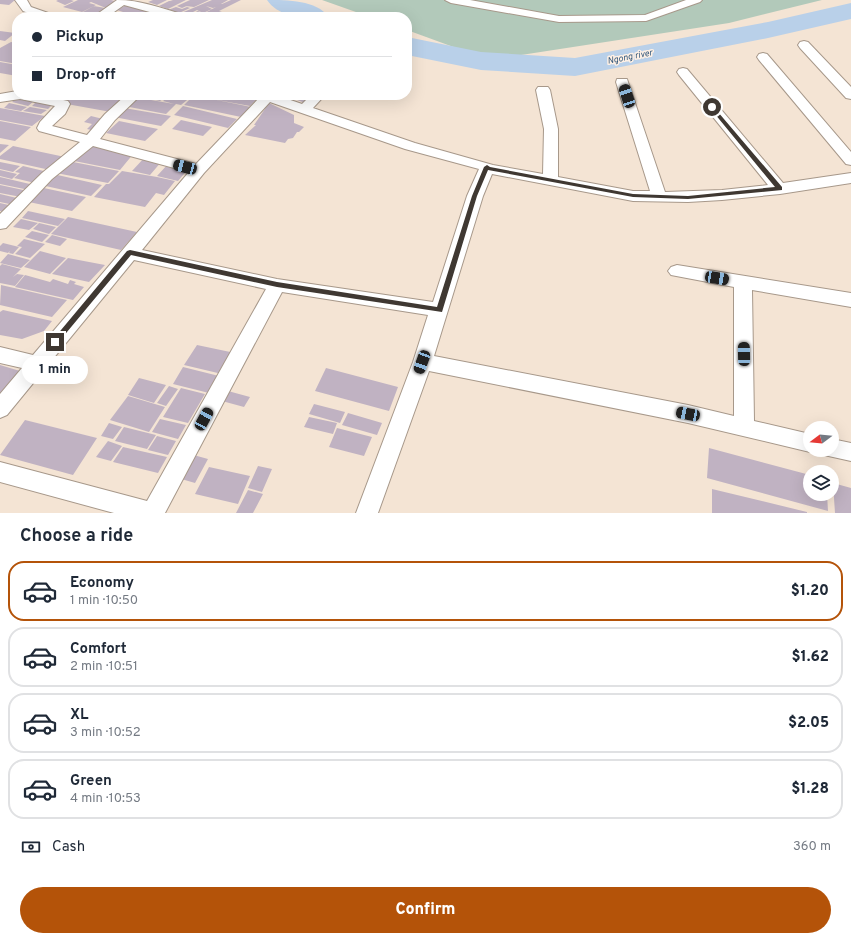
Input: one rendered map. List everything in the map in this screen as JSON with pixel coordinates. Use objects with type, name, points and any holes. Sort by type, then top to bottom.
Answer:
[{"type":"street","points":[[21,0],[26,9],[35,12]]},
{"type":"street","points":[[451,0],[559,19],[646,18],[696,0]]},
{"type":"street","points":[[106,12],[123,1],[163,12]]},
{"type":"street","points":[[804,45],[851,96]]},
{"type":"street","points":[[763,57],[851,161]]},
{"type":"street","points":[[683,72],[780,189]]},
{"type":"street","points":[[622,82],[659,196]]},
{"type":"street","points":[[544,90],[551,129],[550,181]]},
{"type":"street","points":[[44,100],[63,104],[60,111],[45,125],[44,128],[199,170]]},
{"type":"street","points":[[0,224],[47,176],[90,140],[110,117],[129,100]]},
{"type":"street","points":[[0,409],[199,170],[262,100]]},
{"type":"street","points":[[277,100],[410,146],[488,168],[633,196],[688,198],[780,189],[851,178]]},
{"type":"street","points":[[304,110],[313,100]]},
{"type":"street","points":[[367,513],[422,362],[474,196],[487,167]]},
{"type":"street","points":[[130,253],[277,285],[439,310]]},
{"type":"street","points":[[678,271],[851,300]]},
{"type":"street","points":[[743,282],[744,427]]},
{"type":"street","points":[[0,472],[153,513],[277,285]]},
{"type":"street","points":[[0,356],[37,364]]},
{"type":"street","points":[[422,362],[688,414],[803,441]]},
{"type":"street","points":[[839,449],[851,452]]},
{"type":"green space","points":[[322,0],[822,0],[729,23],[489,60],[412,32],[412,12],[356,12]]},
{"type":"building","points":[[0,0],[15,0],[9,5],[0,4]]},
{"type":"building","points":[[78,0],[115,1],[106,8],[91,2],[89,3],[96,5],[82,12],[63,7]]},
{"type":"building","points":[[153,0],[167,0],[157,5],[148,2]]},
{"type":"building","points":[[170,0],[186,0],[168,9],[159,6],[169,1],[173,1]]},
{"type":"building","points":[[190,0],[209,0],[194,7],[186,6],[182,8],[177,6]]},
{"type":"building","points":[[212,0],[228,0],[222,4],[231,0],[241,0],[219,11],[222,12],[207,12],[216,7],[213,8],[206,6],[212,9],[205,12],[197,10],[193,12],[184,12]]},
{"type":"building","points":[[56,1],[74,1],[65,5]]},
{"type":"building","points":[[130,3],[159,12],[123,12],[117,10]]},
{"type":"building","points":[[94,6],[105,8],[99,12],[83,12]]},
{"type":"building","points":[[176,7],[182,9],[187,7],[190,8],[181,12],[168,10]]},
{"type":"building","points":[[0,31],[12,33],[12,35],[5,41],[0,40]]},
{"type":"building","points":[[12,42],[12,52],[0,50],[0,48]]},
{"type":"building","points":[[0,50],[12,52],[12,63],[0,61]]},
{"type":"building","points":[[0,62],[12,64],[12,75],[0,73]]},
{"type":"building","points":[[14,100],[34,101],[28,106],[12,102]]},
{"type":"building","points":[[64,100],[124,100],[111,112],[61,103]]},
{"type":"building","points":[[131,100],[151,100],[174,104],[163,101],[187,100],[181,105],[176,104],[166,114],[124,106]]},
{"type":"building","points":[[189,100],[217,100],[251,107],[241,117],[184,105]]},
{"type":"building","points":[[217,100],[256,100],[250,106]]},
{"type":"building","points":[[297,100],[307,100],[305,103]]},
{"type":"building","points":[[37,101],[53,104],[48,109],[32,106]]},
{"type":"building","points":[[9,103],[27,107],[21,111],[4,108]]},
{"type":"building","points":[[269,103],[294,115],[294,123],[304,127],[297,132],[293,138],[288,139],[285,143],[245,135],[256,125],[254,125]]},
{"type":"building","points":[[183,106],[237,119],[228,128],[174,115]]},
{"type":"building","points":[[30,107],[47,110],[41,114],[23,111]]},
{"type":"building","points":[[0,108],[45,116],[32,126],[0,120]]},
{"type":"building","points":[[124,108],[171,116],[161,126],[114,117]]},
{"type":"building","points":[[91,116],[107,120],[95,131],[87,129],[92,124],[84,122]]},
{"type":"building","points":[[181,120],[212,127],[203,136],[172,129]]},
{"type":"building","points":[[0,121],[31,127],[15,141],[0,138]]},
{"type":"building","points":[[119,121],[158,129],[145,141],[106,133]]},
{"type":"building","points":[[93,142],[134,153],[120,170],[69,160]]},
{"type":"building","points":[[0,144],[9,145],[0,153]]},
{"type":"building","points":[[13,146],[65,157],[50,170],[0,159],[0,156]]},
{"type":"building","points":[[145,157],[162,161],[150,175],[132,171]]},
{"type":"building","points":[[68,161],[119,171],[108,183],[56,173]]},
{"type":"building","points":[[0,162],[20,166],[13,172],[0,169]]},
{"type":"building","points":[[168,164],[189,168],[178,181],[157,176]]},
{"type":"building","points":[[23,166],[48,172],[35,183],[14,178],[20,173],[15,172]]},
{"type":"building","points":[[0,170],[17,174],[12,179],[0,176]]},
{"type":"building","points":[[122,171],[175,181],[164,195],[156,193],[145,207],[94,197],[106,184],[109,184]]},
{"type":"building","points":[[53,174],[102,185],[91,196],[41,185]]},
{"type":"building","points":[[0,177],[34,185],[29,190],[0,184]]},
{"type":"building","points":[[0,185],[28,191],[21,197],[0,193]]},
{"type":"building","points":[[39,187],[86,197],[72,211],[24,201]]},
{"type":"building","points":[[0,194],[21,199],[14,205],[0,202]]},
{"type":"building","points":[[0,203],[13,206],[6,212],[0,211]]},
{"type":"building","points":[[28,211],[65,219],[58,226],[22,218]]},
{"type":"building","points":[[68,217],[137,232],[121,250],[51,234]]},
{"type":"building","points":[[21,219],[38,223],[29,230],[13,227]]},
{"type":"building","points":[[39,223],[56,227],[49,234],[33,229]]},
{"type":"building","points":[[32,231],[49,235],[42,242],[25,237]]},
{"type":"building","points":[[52,235],[67,239],[60,246],[45,242]]},
{"type":"building","points":[[24,239],[45,244],[30,258],[15,254],[22,247],[17,246]]},
{"type":"building","points":[[3,243],[19,247],[13,254],[9,253],[10,251],[8,253],[0,251],[0,246]]},
{"type":"building","points":[[40,251],[66,258],[50,274],[24,267]]},
{"type":"building","points":[[8,254],[30,260],[21,268],[0,263]]},
{"type":"building","points":[[68,258],[105,265],[89,282],[52,274]]},
{"type":"building","points":[[2,264],[21,269],[13,277],[17,274],[24,275],[15,286],[0,283],[0,266]]},
{"type":"building","points":[[25,275],[50,282],[53,279],[68,284],[70,280],[76,282],[74,284],[84,287],[73,300],[15,287]]},
{"type":"building","points":[[1,285],[67,300],[52,317],[0,305]]},
{"type":"building","points":[[3,310],[52,321],[44,331],[22,339],[0,335],[0,312]]},
{"type":"building","points":[[197,345],[235,353],[222,374],[184,365]]},
{"type":"building","points":[[0,365],[20,371],[0,394]]},
{"type":"building","points":[[183,367],[219,376],[209,393],[173,384]]},
{"type":"building","points":[[326,368],[398,387],[389,411],[315,391]]},
{"type":"building","points":[[139,378],[166,385],[154,403],[128,395]]},
{"type":"building","points":[[169,386],[178,389],[166,406],[157,403]]},
{"type":"building","points":[[181,388],[205,394],[188,423],[163,417]]},
{"type":"building","points":[[228,391],[250,397],[244,407],[222,401]]},
{"type":"building","points":[[128,396],[165,407],[149,432],[110,420]]},
{"type":"building","points":[[314,404],[345,412],[340,423],[309,414]]},
{"type":"building","points":[[348,413],[382,423],[377,435],[342,425]]},
{"type":"building","points":[[309,417],[337,423],[333,434],[304,427]]},
{"type":"building","points":[[160,419],[186,425],[178,439],[152,432]]},
{"type":"building","points":[[25,420],[97,438],[73,475],[0,455]]},
{"type":"building","points":[[109,423],[122,427],[113,439],[101,436]]},
{"type":"building","points":[[124,427],[156,435],[147,449],[115,441]]},
{"type":"building","points":[[337,428],[372,437],[364,456],[329,447]]},
{"type":"building","points":[[157,436],[176,441],[168,455],[148,450]]},
{"type":"building","points":[[108,441],[122,446],[111,461],[96,457]]},
{"type":"building","points":[[123,447],[167,457],[158,473],[113,462]]},
{"type":"building","points":[[709,448],[803,473],[803,501],[827,501],[828,511],[707,478]]},
{"type":"building","points":[[190,454],[208,459],[195,483],[178,478]]},
{"type":"building","points":[[258,466],[272,469],[262,492],[248,488]]},
{"type":"building","points":[[209,467],[250,476],[238,504],[195,494]]},
{"type":"building","points":[[839,485],[851,488],[851,513],[835,513],[834,501],[839,501]]},
{"type":"building","points":[[712,489],[807,512],[807,513],[712,513]]},
{"type":"building","points":[[248,490],[263,494],[253,513],[236,513]]},
{"type":"waterway","name":"Ngong river","points":[[280,0],[305,12]]},
{"type":"waterway","name":"Ngong river","points":[[412,47],[481,61],[575,67],[768,30],[851,11]]},
{"type":"route","points":[[55,342],[130,253],[277,285],[439,310],[474,196],[487,167],[550,181],[633,196],[688,198],[780,189],[712,107]]}]
